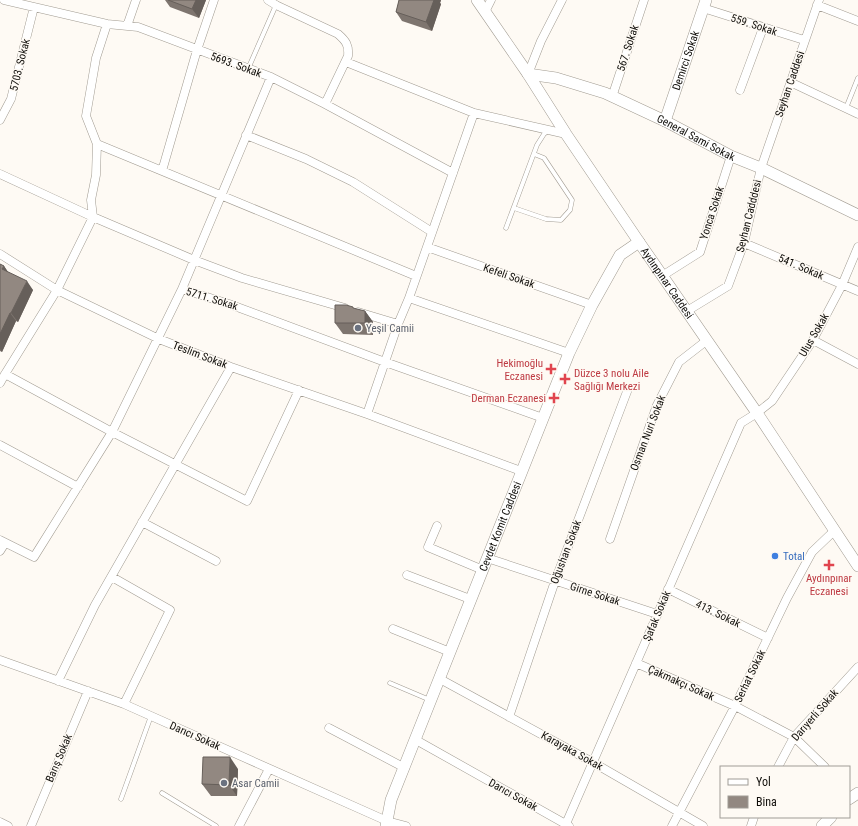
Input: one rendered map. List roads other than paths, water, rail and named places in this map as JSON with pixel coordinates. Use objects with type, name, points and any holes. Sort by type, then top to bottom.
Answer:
[{"type":"street","name":"5693. Sokak","points":[[4,0],[32,5],[107,24],[138,27],[271,77],[326,104],[453,173]]},
{"type":"street","points":[[127,26],[136,0]]},
{"type":"street","points":[[162,171],[197,50],[214,0]]},
{"type":"street","points":[[268,0],[276,6],[338,34],[345,40],[349,50],[346,62],[326,104]]},
{"type":"street","name":"Aydınpınar Caddesi","points":[[477,0],[662,276],[757,413],[858,566]]},
{"type":"street","points":[[485,12],[491,0]]},
{"type":"street","points":[[528,74],[541,41],[562,0]]},
{"type":"street","name":"567. Sokak","points":[[612,97],[644,0]]},
{"type":"street","points":[[818,2],[858,21]]},
{"type":"street","name":"Seyhan Caddesi","points":[[761,168],[818,2]]},
{"type":"street","name":"559. Sokak","points":[[704,4],[763,28],[804,40]]},
{"type":"street","name":"Demirci Sokak","points":[[665,121],[704,4]]},
{"type":"street","name":"5703. Sokak","points":[[0,120],[11,99],[32,5]]},
{"type":"street","points":[[0,383],[57,290],[93,217],[91,200],[96,175],[97,144],[86,116],[96,58],[107,24]]},
{"type":"street","points":[[740,90],[763,28]]},
{"type":"street","points":[[346,62],[474,113],[566,134]]},
{"type":"street","name":"General Sami Sokak","points":[[528,74],[556,78],[605,93],[665,121],[731,156],[761,168],[858,215]]},
{"type":"street","points":[[182,289],[271,77]]},
{"type":"street","points":[[790,82],[858,114]]},
{"type":"street","points":[[367,414],[384,362],[409,298],[474,113]]},
{"type":"street","points":[[246,135],[306,159],[353,182],[432,232]]},
{"type":"street","points":[[97,144],[416,276]]},
{"type":"street","name":"Yonca Sokak","points":[[662,276],[700,252],[731,156]]},
{"type":"street","name":"Seyhan Cadddesi","points":[[687,311],[728,286],[744,243],[761,168]]},
{"type":"street","points":[[0,174],[93,217],[194,260],[242,278],[398,324]]},
{"type":"street","name":"Cevdet Komit Caddesi","points":[[386,824],[391,800],[569,353],[592,305],[620,255],[639,242]]},
{"type":"street","name":"541. Sokak","points":[[744,243],[858,291]]},
{"type":"street","name":"Kefeli Sokak","points":[[427,247],[592,305]]},
{"type":"street","name":"Ulus Sokak","points":[[757,413],[772,401],[813,340],[842,285],[858,247]]},
{"type":"street","name":"Teslim Sokak","points":[[0,254],[57,290],[159,338],[230,367],[367,414],[521,471]]},
{"type":"street","name":"5711. Sokak","points":[[2,541],[34,557],[112,432],[182,289],[229,304],[384,362],[543,418]]},
{"type":"street","points":[[409,298],[569,353]]},
{"type":"street","name":"Osman Nuri Sokak","points":[[610,539],[657,405],[679,362],[706,340]]},
{"type":"street","points":[[813,340],[858,364]]},
{"type":"street","points":[[58,681],[96,604],[230,367]]},
{"type":"street","points":[[5,374],[112,432],[247,501],[299,390]]},
{"type":"street","name":"Oğushan Sokak","points":[[509,717],[555,581],[628,389]]},
{"type":"street","name":"Şafak Sokak","points":[[567,826],[657,614],[741,423],[757,413]]},
{"type":"street","points":[[0,444],[78,487]]},
{"type":"street","points":[[142,522],[216,561]]},
{"type":"street","points":[[437,526],[428,547],[483,570]]},
{"type":"street","name":"Serhat Sokak","points":[[672,826],[735,706],[787,598],[812,552],[834,531]]},
{"type":"street","points":[[0,551],[2,541]]},
{"type":"street","name":"Girne Sokak","points":[[487,558],[657,614]]},
{"type":"street","points":[[406,575],[470,600]]},
{"type":"street","points":[[112,577],[170,610],[124,704]]},
{"type":"street","name":"413. Sokak","points":[[668,589],[768,638]]},
{"type":"street","points":[[393,630],[450,652]]},
{"type":"street","name":"Darıcı Sokak","points":[[0,660],[124,704],[269,769],[386,824],[406,826]]},
{"type":"street","name":"Çakmakçı Sokak","points":[[636,663],[735,706],[794,737],[824,766]]},
{"type":"street","name":"Darıyerli Sokak","points":[[779,766],[794,737],[858,667]]},
{"type":"street","name":"Karayaka Sokak","points":[[440,679],[594,763],[703,826]]},
{"type":"street","name":"Barış Sokak","points":[[31,826],[88,691]]},
{"type":"street","points":[[328,728],[405,768]]},
{"type":"street","name":"Darıcı Sokak","points":[[416,740],[567,826]]},
{"type":"street","points":[[239,826],[269,769]]},
{"type":"street","points":[[822,826],[830,818]]},
{"type":"street","points":[[0,822],[8,826]]},
{"type":"lane","points":[[248,69],[276,6]]},
{"type":"lane","points":[[846,108],[858,78]]},
{"type":"lane","points":[[506,228],[534,154],[544,134],[549,130]]},
{"type":"lane","points":[[514,208],[554,220],[561,220],[568,214],[572,207],[572,200],[544,158],[534,154]]},
{"type":"lane","points":[[390,683],[431,700]]},
{"type":"lane","points":[[121,799],[151,716]]},
{"type":"lane","points":[[162,793],[216,826]]},
{"type":"place","name":"Yeşil Camii","points":[[358,328]]},
{"type":"place","name":"Hekimoğlu Eczanesi","points":[[551,369]]},
{"type":"place","name":"Düzce 3 nolu Aile Sağlığı Merkezi","points":[[565,379]]},
{"type":"place","name":"Derman Eczanesi","points":[[554,398]]},
{"type":"place","name":"Total","points":[[775,556]]},
{"type":"place","name":"Aydınpınar Eczanesi","points":[[829,565]]},
{"type":"place","name":"Asar Camii","points":[[224,783]]}]
